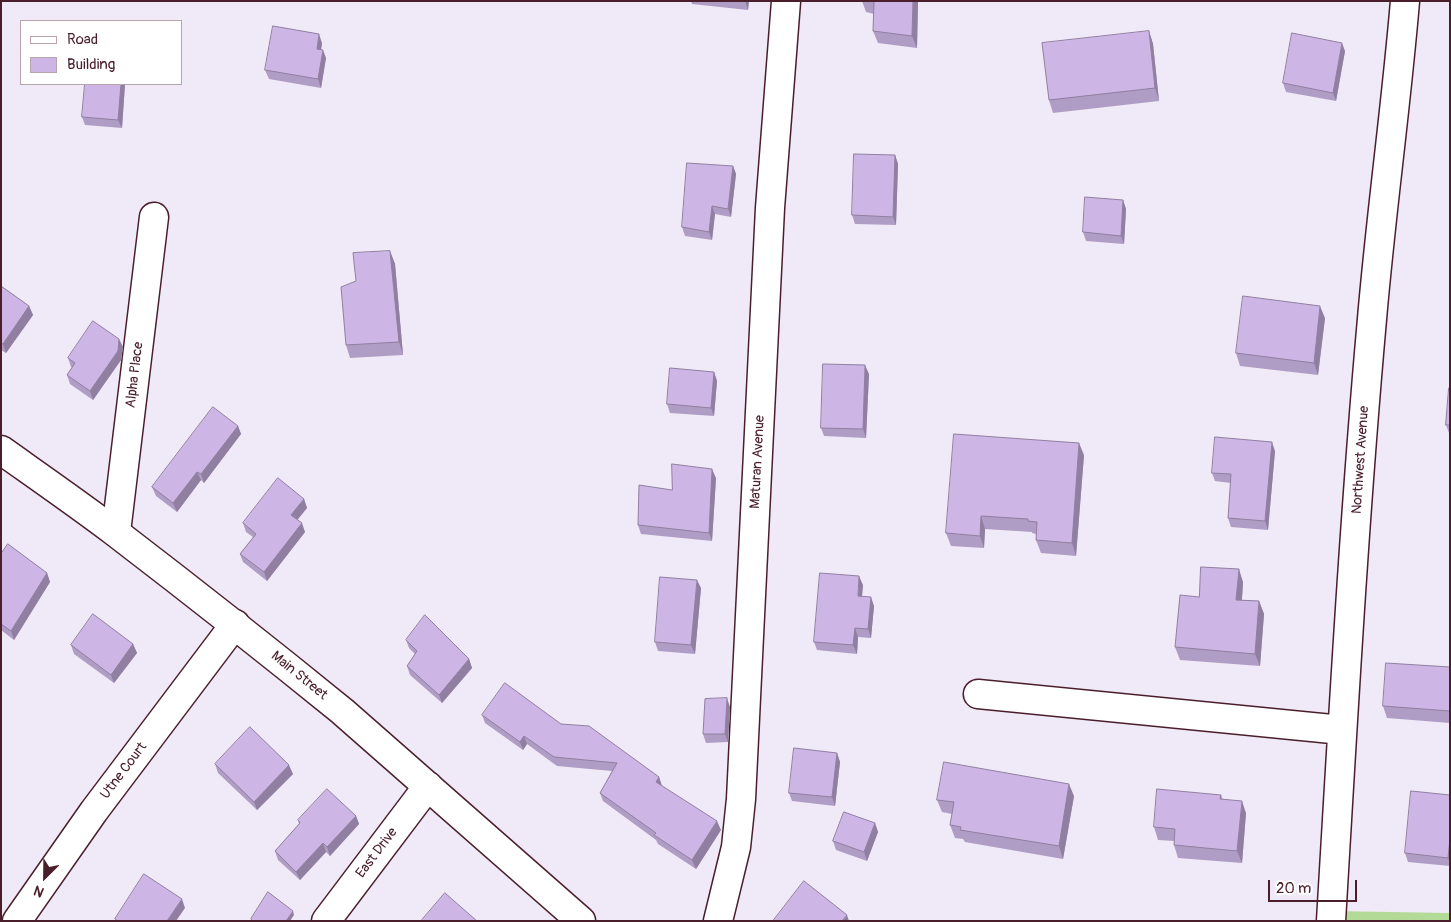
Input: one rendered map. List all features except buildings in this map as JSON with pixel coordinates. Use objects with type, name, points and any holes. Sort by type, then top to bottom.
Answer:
[{"type":"street","name":"Maturan Avenue","points":[[718,921],[736,847],[741,799],[770,208],[786,1]]},
{"type":"street","name":"Northwest Avenue","points":[[1331,921],[1342,730],[1372,319],[1405,1]]},
{"type":"street","name":"Alpha Place","points":[[116,532],[154,217]]},
{"type":"street","name":"Main Street","points":[[1,450],[116,532],[235,624],[342,711],[580,921]]},
{"type":"street","name":"Utne Court","points":[[17,921],[94,811],[235,624]]},
{"type":"street","points":[[978,694],[1342,730]]},
{"type":"street","name":"East Drive","points":[[326,921],[428,786]]},
{"type":"green space","points":[[1330,911],[1450,913],[1450,921],[1329,921]]}]
